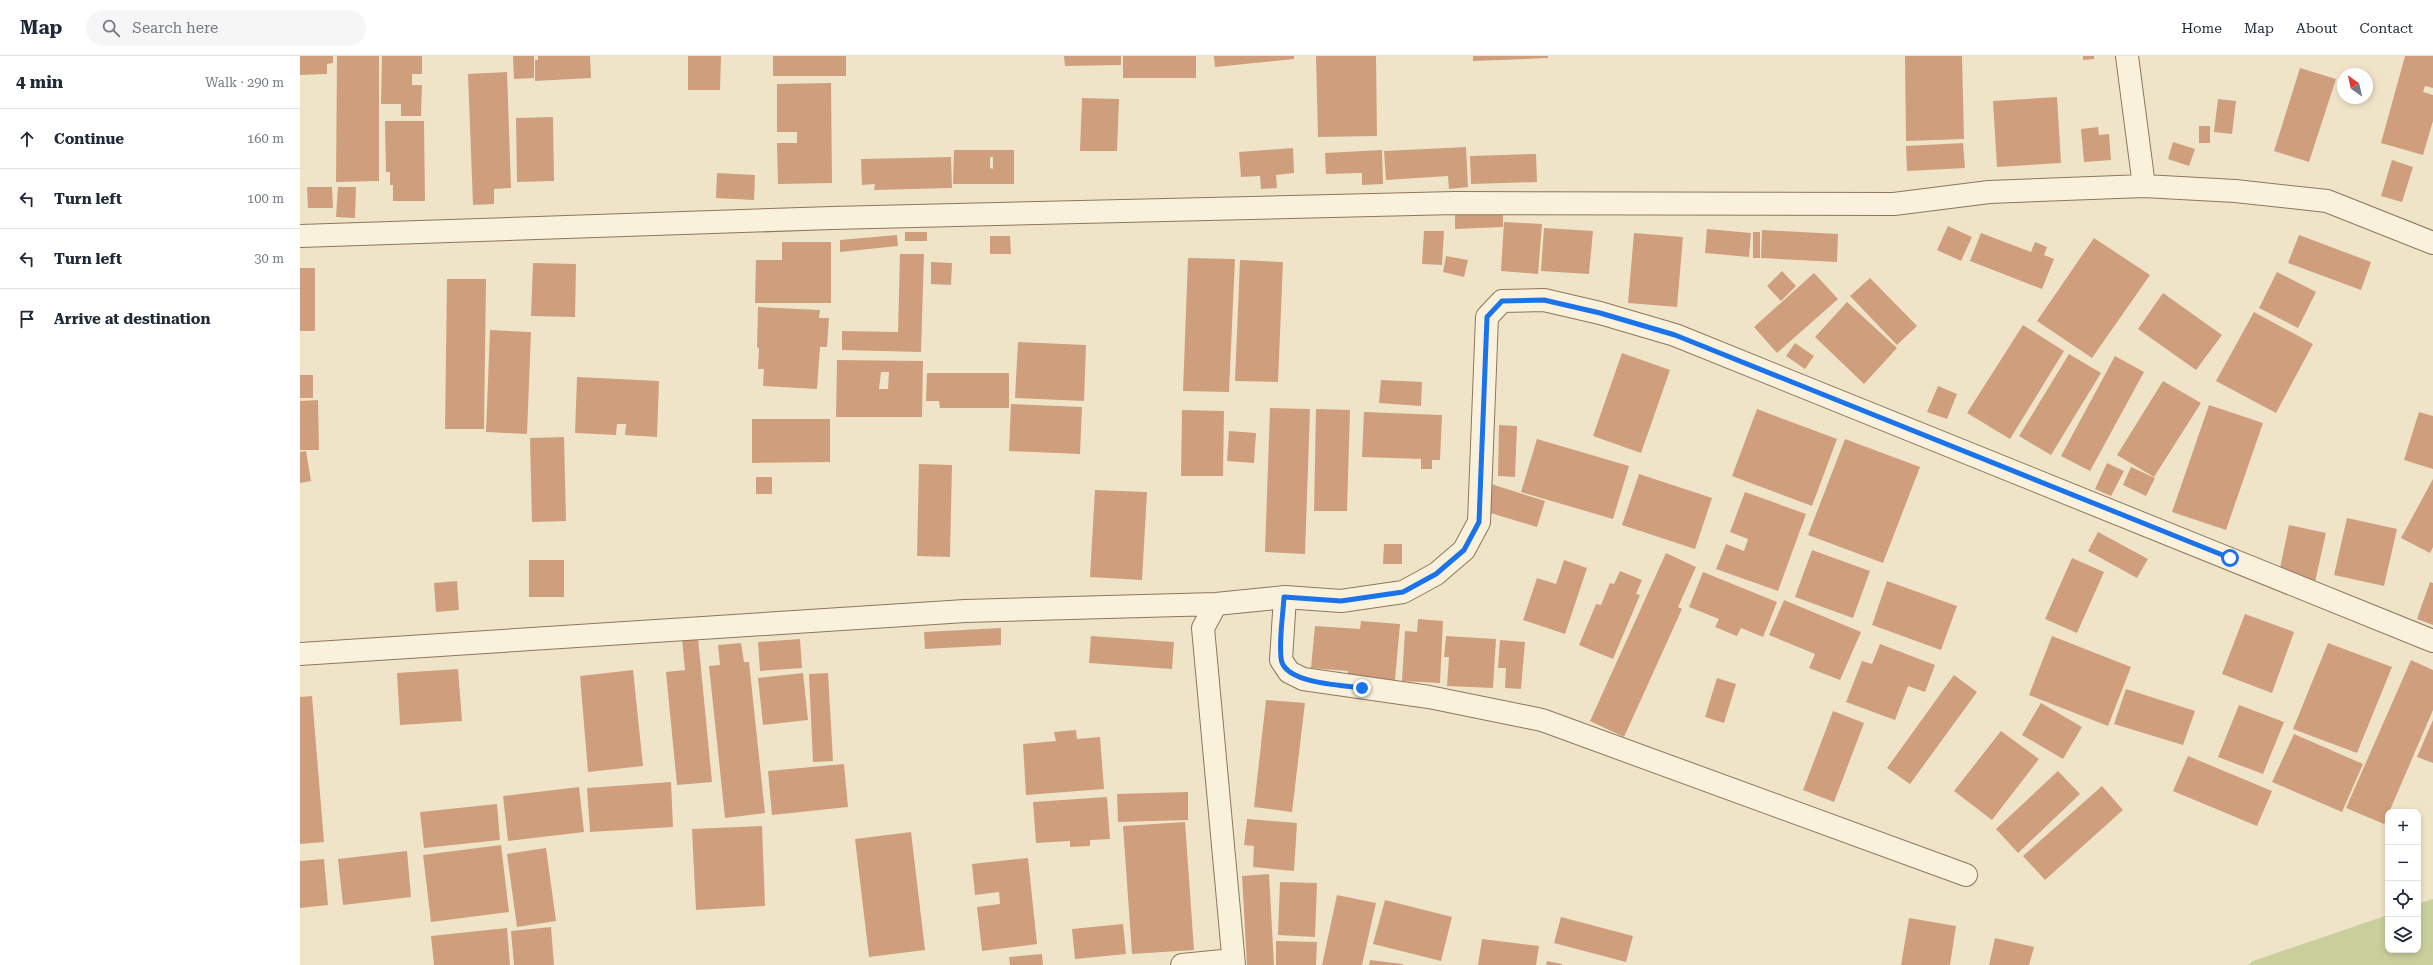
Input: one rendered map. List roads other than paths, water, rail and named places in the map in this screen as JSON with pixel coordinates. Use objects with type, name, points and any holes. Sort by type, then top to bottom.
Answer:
[{"type":"street","points":[[2127,56],[2144,186]]},
{"type":"street","points":[[300,236],[824,219],[1455,203],[1894,204],[1989,192],[2144,186],[2235,190],[2327,201],[2433,243]]},
{"type":"street","points":[[300,654],[965,611],[1216,604],[1284,597],[1341,601],[1403,592],[1436,574],[1464,550],[1479,522],[1487,317],[1502,301],[1544,300],[1600,313],[1675,335],[2433,641]]},
{"type":"street","points":[[1284,597],[1280,660],[1289,672],[1303,679],[1429,697],[1542,720],[1966,875]]},
{"type":"street","points":[[1182,965],[1233,962],[1203,628],[1216,604]]}]
